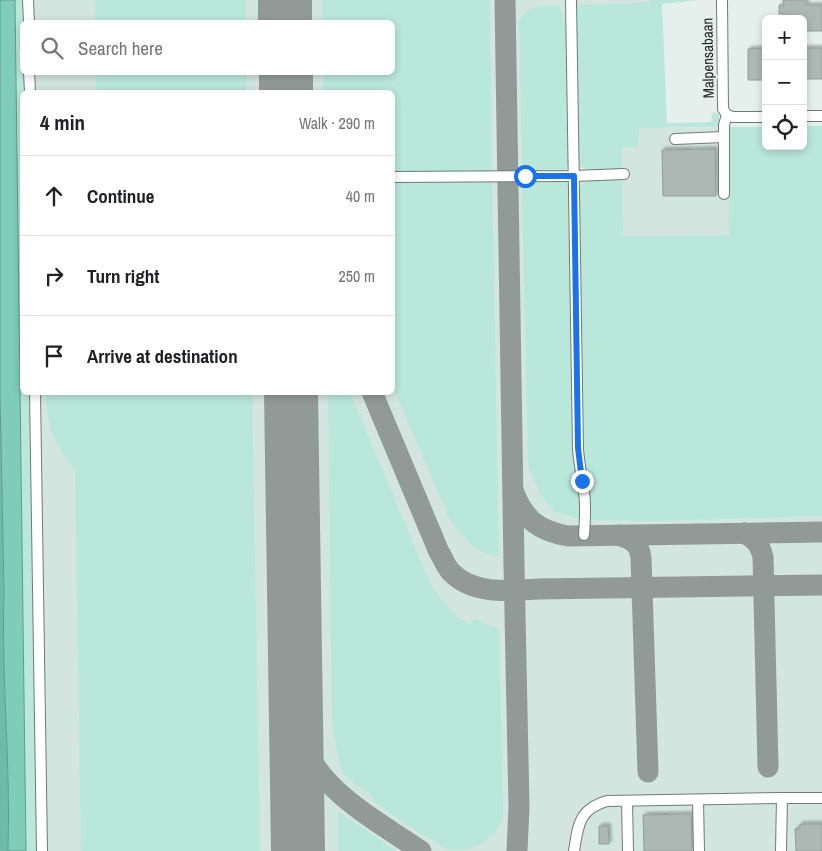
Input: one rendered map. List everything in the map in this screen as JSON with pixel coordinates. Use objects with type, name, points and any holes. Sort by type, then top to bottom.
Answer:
[{"type":"street","points":[[28,0],[29,20]]},
{"type":"street","points":[[571,0],[578,462],[584,492],[584,535]]},
{"type":"street","name":"Malpensabaan","points":[[722,0],[723,109],[727,115],[724,125],[724,194]]},
{"type":"street","points":[[29,75],[30,90]]},
{"type":"street","points":[[727,115],[733,117],[762,117]]},
{"type":"street","points":[[807,116],[822,116]]},
{"type":"street","points":[[675,138],[724,137]]},
{"type":"street","points":[[395,177],[624,174]]},
{"type":"street","points":[[35,395],[42,851]]},
{"type":"street","points":[[781,851],[782,798]]},
{"type":"street","points":[[574,851],[577,831],[583,814],[607,801],[822,798]]},
{"type":"street","points":[[698,800],[699,851]]},
{"type":"street","points":[[627,801],[628,851]]},
{"type":"shaded area","points":[[0,0],[15,0],[26,851],[8,851],[9,819],[3,624],[0,394]]},
{"type":"shaded area","points":[[15,0],[24,0],[23,20],[20,20],[20,75],[25,75],[26,90],[20,90],[20,387]]},
{"type":"shaded area","points":[[17,0],[661,0],[664,128],[762,127],[762,150],[807,150],[807,126],[822,126],[822,851],[32,851],[24,395],[395,395],[395,90],[22,90],[21,75],[395,75],[395,20],[20,20],[20,55]]},
{"type":"shaded area","points":[[95,0],[246,0],[246,20],[95,20]]},
{"type":"shaded area","points":[[322,0],[490,0],[492,172],[395,173],[395,90],[323,90],[323,75],[395,75],[395,20],[322,20]]},
{"type":"shaded area","points":[[651,0],[697,0],[662,4],[667,123],[711,122],[713,112],[719,115],[719,127],[639,128],[638,147],[622,147],[622,170],[590,170],[580,165],[577,157],[575,5],[630,4],[650,2]]},
{"type":"shaded area","points":[[559,6],[569,30],[570,165],[565,170],[529,170],[522,164],[519,23],[530,9]]},
{"type":"shaded area","points":[[96,75],[247,75],[247,90],[96,90]]},
{"type":"shaded area","points":[[807,126],[822,126],[822,516],[654,521],[588,520],[583,474],[578,191],[585,182],[590,180],[620,179],[622,181],[623,236],[729,235],[728,127],[762,127],[762,150],[807,150]]},
{"type":"shaded area","points":[[395,180],[492,180],[499,556],[484,553],[477,549],[450,520],[395,392]]},
{"type":"shaded area","points":[[564,180],[571,185],[575,457],[580,504],[579,519],[554,511],[540,493],[528,466],[522,187],[528,182]]},
{"type":"shaded area","points":[[0,394],[3,624],[9,819],[8,851],[0,851]]},
{"type":"shaded area","points":[[20,395],[30,395],[37,851],[26,851]]},
{"type":"shaded area","points":[[46,395],[252,395],[260,851],[81,851],[75,470],[57,444],[48,417]]},
{"type":"shaded area","points":[[328,395],[351,395],[429,581],[457,617],[470,624],[474,619],[495,627],[501,632],[499,633],[503,812],[497,829],[486,841],[460,850],[450,850],[422,835],[372,800],[374,798],[343,774],[339,764],[332,723]]},
{"type":"shaded area","points":[[338,811],[396,851],[338,851]]},
{"type":"building","points":[[783,0],[806,0],[806,5],[822,5],[822,31],[807,31],[807,15],[779,14],[779,5],[784,5]]},
{"type":"building","points":[[762,48],[762,80],[748,80],[748,49]]},
{"type":"building","points":[[807,48],[822,48],[822,79],[807,79]]},
{"type":"building","points":[[715,149],[716,196],[663,196],[662,150]]},
{"type":"building","points":[[691,814],[692,851],[644,851],[643,815]]},
{"type":"building","points":[[800,824],[822,824],[822,851],[796,851],[795,829],[800,828]]},
{"type":"building","points":[[599,826],[608,826],[609,844],[599,844]]},
{"type":"taxiway","points":[[505,0],[519,807],[517,851]]},
{"type":"taxiway","points":[[373,395],[439,552],[451,572],[470,585],[504,591],[822,585]]},
{"type":"taxiway","points":[[514,493],[523,510],[534,523],[549,531],[568,536],[822,532]]},
{"type":"taxiway","points":[[744,533],[756,542],[763,557],[768,767]]},
{"type":"taxiway","points":[[619,535],[637,545],[641,558],[648,772]]},
{"type":"taxiway","points":[[296,696],[304,742],[310,757],[330,785],[360,810],[421,851]]},
{"type":"runway","points":[[285,0],[285,20]]},
{"type":"runway","points":[[286,75],[286,90]]},
{"type":"runway","points":[[291,395],[298,851]]},
{"type":"route","points":[[525,176],[574,176],[578,462],[582,481]]}]
